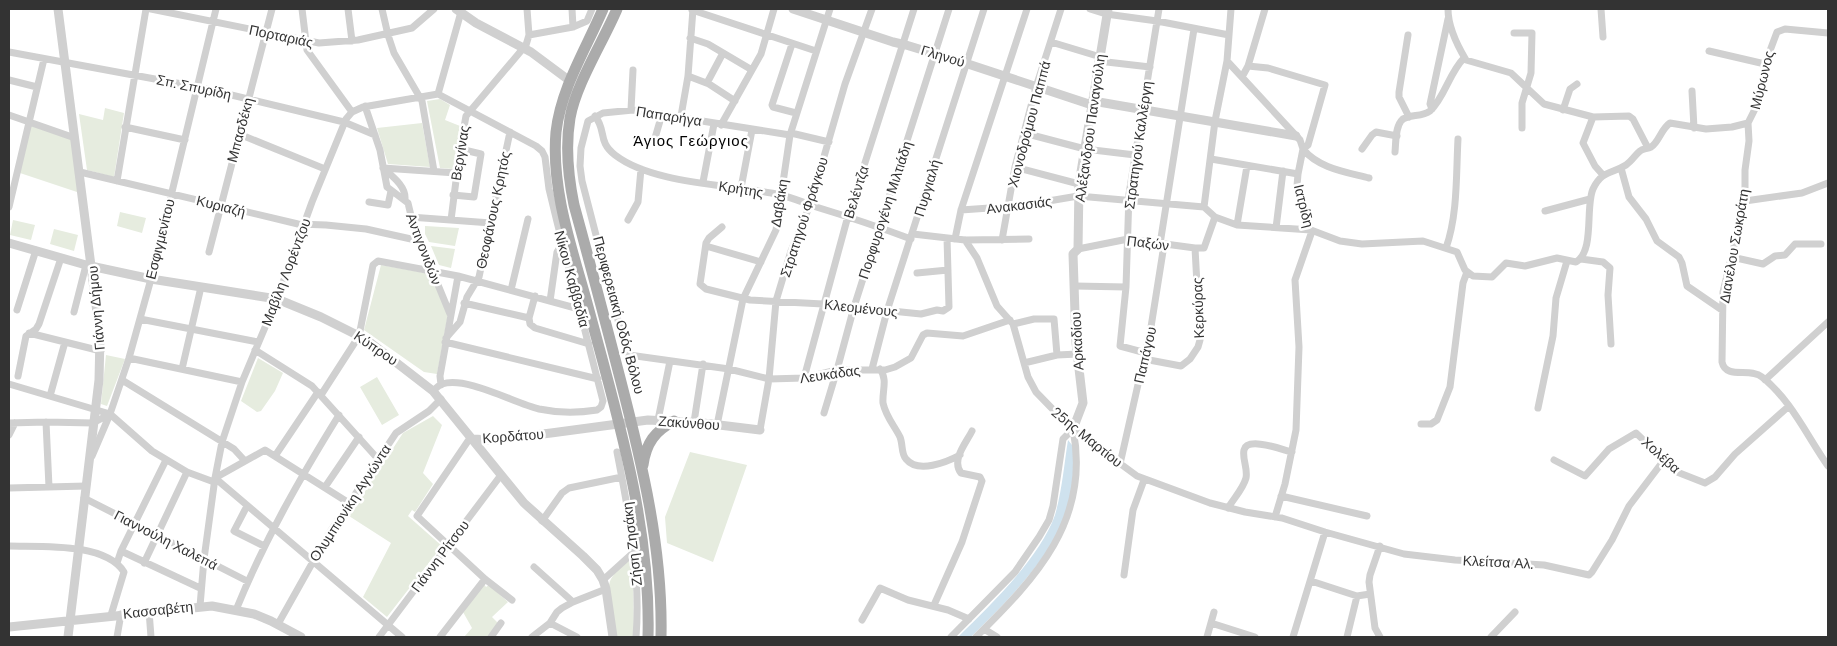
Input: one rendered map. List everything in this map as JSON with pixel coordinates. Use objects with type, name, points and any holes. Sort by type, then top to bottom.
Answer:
[{"type":"main road","name":"Περιφερειακή Οδός Βόλου","points":[[603,9],[570,81],[560,110],[556,133],[555,163],[565,221],[618,424],[640,525],[648,637]]},
{"type":"main road","name":"Περιφερειακή Οδός Βόλου","points":[[617,9],[576,97],[571,116],[567,155],[568,176],[632,422],[642,469],[656,546],[661,637]]},
{"type":"main road","points":[[642,469],[652,438],[659,430],[674,421]]},
{"type":"street","name":"Γιάννη Δήμου","points":[[58,9],[80,172],[89,265],[101,352],[68,637]]},
{"type":"street","points":[[117,181],[146,9]]},
{"type":"street","name":"Πορταριάς","points":[[151,9],[319,44],[352,41],[412,28],[434,9]]},
{"type":"street","name":"Εσφιγμενίτου","points":[[88,464],[110,414],[130,358],[172,194],[216,9]]},
{"type":"street","name":"Μπασδέκη","points":[[210,252],[272,9]]},
{"type":"street","points":[[302,9],[308,52],[352,112]]},
{"type":"street","points":[[348,9],[352,41]]},
{"type":"street","points":[[382,9],[397,61],[421,98],[434,171]]},
{"type":"street","points":[[527,9],[530,35],[573,27],[587,21],[592,9]]},
{"type":"street","points":[[572,9],[573,27]]},
{"type":"street","points":[[681,116],[688,76],[692,9],[816,51]]},
{"type":"street","points":[[702,182],[718,124],[735,101],[760,54],[774,9]]},
{"type":"street","name":"Γληνού","points":[[793,9],[1036,87],[1092,103],[1143,109],[1296,136]]},
{"type":"street","name":"Δαβάκη","points":[[717,425],[744,299],[776,230],[790,134],[830,9]]},
{"type":"street","name":"Στρατηγού Φράγκου","points":[[760,430],[769,379],[776,301],[810,204],[845,84],[872,9]]},
{"type":"street","name":"Βελέντζα","points":[[804,378],[848,216],[914,9]]},
{"type":"street","name":"Πορφυρογένη Μιλτιάδη","points":[[824,412],[838,370],[854,307],[949,9]]},
{"type":"street","name":"Πυργιαλή","points":[[876,369],[887,311],[984,9]]},
{"type":"street","points":[[955,239],[961,210],[1027,9]]},
{"type":"street","name":"Χιονοδρόμου Παππά","points":[[1002,240],[1015,167],[1036,87],[1061,9]]},
{"type":"street","points":[[1090,9],[1229,35]]},
{"type":"street","name":"Στρατηγού Καλλέργη","points":[[1145,356],[1120,346],[1126,286],[1129,201],[1158,9]]},
{"type":"street","points":[[1231,9],[1227,61],[1215,121],[1204,207],[1215,217],[1236,224],[1311,230],[1349,243],[1423,242],[1446,248],[1459,254],[1467,272],[1476,277],[1492,276],[1506,263],[1525,266],[1553,259],[1576,262],[1581,259],[1584,253],[1589,226],[1590,199],[1596,184],[1603,175],[1622,168],[1629,197],[1646,219],[1657,241],[1679,257],[1687,286],[1722,310]]},
{"type":"street","points":[[1242,77],[1248,66],[1265,9]]},
{"type":"street","points":[[1432,109],[1430,104],[1448,19],[1448,9]]},
{"type":"street","points":[[1601,9],[1603,37]]},
{"type":"street","points":[[510,132],[438,94],[460,10],[476,23],[524,48],[570,81]]},
{"type":"street","name":"Αλέξανδρου Παναγούλη","points":[[1076,250],[1079,184],[1092,103],[1096,58],[1107,12]]},
{"type":"street","points":[[1448,19],[1464,58],[1469,62],[1511,74],[1544,104],[1593,117],[1629,116],[1648,148]]},
{"type":"street","name":"Παπάγου","points":[[1120,464],[1151,327],[1166,204],[1194,29]]},
{"type":"street","name":"Μύρωνος","points":[[1622,168],[1633,160],[1640,150],[1654,144],[1664,128],[1670,123],[1694,128],[1723,128],[1748,123],[1759,97],[1764,64],[1774,35],[1781,29],[1828,33]]},
{"type":"street","points":[[1514,33],[1532,33],[1531,73],[1522,103],[1522,128]]},
{"type":"street","name":"Βεργίνας","points":[[451,220],[456,173],[466,116],[524,48],[530,35]]},
{"type":"street","points":[[1408,35],[1399,92],[1408,117]]},
{"type":"street","points":[[690,38],[723,52],[752,70]]},
{"type":"street","points":[[1051,42],[1096,58],[1150,67]]},
{"type":"street","points":[[792,44],[772,105],[796,113]]},
{"type":"street","points":[[1709,51],[1764,64]]},
{"type":"street","name":"Σπ. Σπυρίδη","points":[[9,52],[198,87],[344,122],[375,135]]},
{"type":"street","points":[[707,83],[723,52]]},
{"type":"street","points":[[1395,152],[1399,125],[1405,118],[1422,115],[1432,109],[1450,77],[1464,58]]},
{"type":"street","points":[[9,207],[13,174],[29,122],[44,59]]},
{"type":"street","points":[[1227,61],[1296,136],[1307,155],[1326,166],[1369,178]]},
{"type":"street","name":"Ιατρίδη","points":[[1248,66],[1268,68],[1325,85],[1308,145],[1303,149],[1298,174],[1300,199],[1311,230],[1296,280],[1299,347],[1296,430],[1282,496],[1275,517]]},
{"type":"street","points":[[631,110],[633,70]]},
{"type":"street","points":[[688,76],[707,83],[735,101]]},
{"type":"street","points":[[9,80],[37,87]]},
{"type":"street","points":[[1563,110],[1570,89],[1577,84]]},
{"type":"street","points":[[1692,91],[1694,128]]},
{"type":"street","name":"Μαβίλη Λορέντζου","points":[[200,606],[200,588],[214,480],[222,442],[242,382],[277,300],[344,122],[352,112],[365,106],[438,94]]},
{"type":"street","points":[[365,106],[375,135],[387,187],[391,191],[388,205],[368,202]]},
{"type":"street","name":"Παπαρήγα","points":[[595,116],[612,111],[631,110],[681,116],[752,130],[790,134],[829,142]]},
{"type":"street","points":[[655,138],[662,114]]},
{"type":"street","points":[[9,115],[75,138]]},
{"type":"street","name":"Κρήτης","points":[[595,116],[602,126],[602,137],[607,148],[624,161],[641,169],[702,182],[782,195],[912,236],[965,240],[1028,239]]},
{"type":"street","name":"Λευκάδας","points":[[595,116],[588,121],[584,129],[580,158],[582,181],[625,347],[631,356],[703,364],[769,379],[804,378],[838,370],[890,369],[908,361],[913,356],[923,335],[927,332],[963,336],[1012,322]]},
{"type":"street","points":[[1593,117],[1584,142],[1595,166],[1603,175]]},
{"type":"street","name":"Διανέλου Σωκράτη","points":[[1748,123],[1749,141],[1745,170],[1744,201],[1723,292],[1723,366],[1729,372],[1753,372],[1765,380]]},
{"type":"street","points":[[125,127],[185,140]]},
{"type":"street","points":[[740,188],[752,130]]},
{"type":"street","name":"Νίκου Καββαδία","points":[[437,388],[456,384],[476,387],[525,405],[545,410],[578,412],[596,410],[601,407],[602,397],[598,379],[562,244],[549,189],[545,158],[542,151],[510,132]]},
{"type":"street","name":"Θεοφάνους Κρητός","points":[[446,340],[460,322],[464,303],[477,282],[510,132]]},
{"type":"street","points":[[1362,149],[1376,132],[1397,136]]},
{"type":"street","points":[[1024,133],[1085,149],[1135,155]]},
{"type":"street","points":[[240,134],[325,169]]},
{"type":"street","points":[[1446,248],[1450,237],[1455,192],[1458,139]]},
{"type":"street","points":[[453,195],[474,197],[481,154],[460,149]]},
{"type":"street","points":[[1211,159],[1298,174]]},
{"type":"street","points":[[1236,224],[1246,166]]},
{"type":"street","points":[[1015,167],[1079,184]]},
{"type":"street","points":[[383,168],[456,173]]},
{"type":"street","points":[[383,168],[401,186],[405,199]]},
{"type":"street","points":[[628,220],[638,202],[641,169]]},
{"type":"street","points":[[1276,228],[1283,171]]},
{"type":"street","name":"Κυριαζή","points":[[80,172],[304,225],[326,224],[366,229],[420,241]]},
{"type":"street","points":[[1744,201],[1802,192],[1828,183]]},
{"type":"street","name":"Αντιγονιδών","points":[[391,191],[405,199],[408,203],[410,217],[450,314]]},
{"type":"street","name":"Ανακασιάς","points":[[961,210],[1008,206],[1078,196],[1204,207]]},
{"type":"street","points":[[1545,211],[1590,199]]},
{"type":"street","points":[[410,217],[491,223]]},
{"type":"street","points":[[1195,248],[1204,248],[1215,217]]},
{"type":"street","points":[[511,290],[528,219]]},
{"type":"street","points":[[722,228],[709,238],[706,246],[761,262]]},
{"type":"street","name":"Κλεομένους","points":[[706,246],[700,282],[702,288],[744,299],[823,304],[921,314],[937,310],[947,310],[950,304],[946,238]]},
{"type":"street","name":"Παξών","points":[[1076,250],[1128,239],[1195,248]]},
{"type":"street","name":"25ης Μαρτίου","points":[[965,240],[977,258],[994,301],[1012,322],[1028,378],[1036,392],[1058,416],[1144,480],[1228,508],[1275,517]]},
{"type":"street","name":"Κύπρου","points":[[9,243],[61,258],[151,279],[277,300],[310,312],[359,336],[385,352],[437,388],[441,399],[528,508],[597,570],[606,590],[613,637]]},
{"type":"street","points":[[550,301],[557,252],[562,244]]},
{"type":"street","points":[[1732,257],[1763,264],[1775,256],[1785,256],[1795,244],[1821,244]]},
{"type":"street","name":"Κερκύρας","points":[[1145,356],[1181,366],[1187,362],[1198,347],[1200,332],[1195,248]]},
{"type":"street","points":[[17,310],[36,250]]},
{"type":"street","name":"Αρκαδίου","points":[[1073,429],[1083,404],[1078,354],[1075,286],[1076,250]]},
{"type":"street","points":[[18,376],[26,336],[36,329],[40,322],[61,258]]},
{"type":"street","points":[[1581,259],[1604,262],[1610,268],[1608,295],[1611,344]]},
{"type":"street","points":[[275,456],[359,336],[375,262],[381,261],[458,276],[579,309]]},
{"type":"street","points":[[1538,408],[1553,336],[1556,298],[1567,261]]},
{"type":"street","points":[[74,312],[89,265]]},
{"type":"street","points":[[917,273],[948,270]]},
{"type":"street","points":[[1421,424],[1430,424],[1437,420],[1450,387],[1461,291],[1467,272]]},
{"type":"street","name":"Θεοφάνους Κρητός","points":[[437,388],[458,276]]},
{"type":"street","points":[[1075,286],[1126,286]]},
{"type":"street","points":[[182,369],[201,287]]},
{"type":"street","points":[[535,296],[529,318],[530,324],[535,328],[589,344]]},
{"type":"street","points":[[464,303],[529,318]]},
{"type":"street","points":[[140,319],[258,342]]},
{"type":"street","points":[[1012,322],[1054,319],[1056,355]]},
{"type":"street","points":[[1828,322],[1765,380],[1789,406],[1828,466]]},
{"type":"street","points":[[29,333],[101,352]]},
{"type":"street","points":[[446,340],[598,379]]},
{"type":"street","points":[[50,396],[65,342]]},
{"type":"street","points":[[255,350],[304,380],[319,393],[378,459]]},
{"type":"street","points":[[1024,363],[1056,355],[1078,354]]},
{"type":"street","points":[[130,358],[242,382]]},
{"type":"street","points":[[658,420],[670,360]]},
{"type":"street","points":[[694,422],[703,364]]},
{"type":"street","points":[[876,369],[884,378],[883,399],[888,419],[902,440],[904,456],[907,460],[919,466],[928,466],[960,454]]},
{"type":"street","points":[[122,380],[237,451],[245,461]]},
{"type":"street","points":[[9,384],[110,414],[152,452],[187,472],[214,480],[402,637]]},
{"type":"street","name":"Ολυμπιονίκη Αγνώντα","points":[[278,624],[312,560],[378,459],[400,429],[429,411],[441,399]]},
{"type":"street","name":"Χολέβα","points":[[1554,460],[1585,476],[1609,449],[1636,433],[1677,472],[1702,483],[1707,483],[1715,477],[1735,454],[1789,406]]},
{"type":"street","points":[[9,435],[12,423],[93,423],[110,414]]},
{"type":"street","points":[[236,610],[247,581],[273,528],[338,414]]},
{"type":"street","name":"Ζακύνθου","points":[[618,424],[658,420],[694,422],[760,430]]},
{"type":"street","points":[[46,422],[49,487]]},
{"type":"street","name":"Κορδάτου","points":[[448,545],[417,516],[468,440],[516,437],[618,424]]},
{"type":"street","points":[[951,637],[996,593],[1023,563],[1046,525],[1055,500],[1063,439],[1073,429]]},
{"type":"street","points":[[976,637],[1043,562],[1053,548],[1066,522],[1074,493],[1076,477],[1077,454],[1073,429]]},
{"type":"street","points":[[934,605],[962,542],[982,481],[980,477],[961,474],[957,464],[972,431]]},
{"type":"street","points":[[325,487],[359,437]]},
{"type":"street","points":[[1228,508],[1246,480],[1247,468],[1244,450],[1246,446],[1264,444],[1292,452]]},
{"type":"street","points":[[214,480],[264,450],[349,503]]},
{"type":"street","name":"Ζήση Ζησάκη","points":[[617,452],[635,552],[638,600],[636,637]]},
{"type":"street","points":[[117,563],[121,551],[166,460]]},
{"type":"street","name":"Κλείτσα Αλ.","points":[[1275,517],[1404,554],[1423,557],[1544,565],[1589,575],[1608,547],[1629,506],[1664,460]]},
{"type":"street","points":[[144,563],[187,472]]},
{"type":"street","name":"Γιάννη Ρίτσου","points":[[379,637],[501,476]]},
{"type":"street","points":[[542,521],[562,493],[569,488],[622,477]]},
{"type":"street","points":[[1124,575],[1134,510],[1144,480]]},
{"type":"street","points":[[9,488],[86,486]]},
{"type":"street","points":[[1282,496],[1366,516]]},
{"type":"street","name":"Γιαννούλη Χαλεπά","points":[[84,498],[247,581]]},
{"type":"street","points":[[247,506],[234,531],[264,546]]},
{"type":"street","points":[[1293,637],[1325,532]]},
{"type":"street","points":[[448,545],[485,579],[512,600]]},
{"type":"street","points":[[9,546],[77,549],[111,559],[117,563],[124,572],[111,615]]},
{"type":"street","points":[[1380,546],[1370,575],[1370,594],[1375,628],[1380,637]]},
{"type":"street","points":[[121,551],[200,588]]},
{"type":"street","points":[[603,580],[635,552]]},
{"type":"street","points":[[534,567],[573,602]]},
{"type":"street","points":[[440,637],[485,579]]},
{"type":"street","points":[[1311,581],[1357,596],[1370,594]]},
{"type":"street","points":[[862,620],[880,588],[908,600],[934,605],[969,619]]},
{"type":"street","points":[[532,637],[550,623],[560,610],[573,602],[606,590]]},
{"type":"street","points":[[1346,637],[1357,596]]},
{"type":"street","name":"Κασσαβέτη","points":[[9,627],[149,611],[220,606],[254,614],[278,624],[299,637]]},
{"type":"street","points":[[149,611],[152,637]]},
{"type":"street","points":[[1207,637],[1214,612]]},
{"type":"street","points":[[1491,637],[1515,612]]},
{"type":"street","points":[[117,637],[120,614]]},
{"type":"street","points":[[491,637],[501,622]]},
{"type":"street","points":[[550,623],[577,637]]},
{"type":"street","points":[[1211,624],[1255,637]]},
{"type":"street","points":[[984,629],[997,637]]},
{"type":"shaded area","points":[[440,99],[450,105],[445,120],[460,126],[453,169],[440,168],[427,101]]},
{"type":"shaded area","points":[[105,108],[124,113],[114,177],[87,170],[79,114],[103,120]]},
{"type":"shaded area","points":[[422,123],[430,167],[388,164],[377,128]]},
{"type":"shaded area","points":[[31,125],[72,139],[80,193],[20,173]]},
{"type":"shaded area","points":[[120,212],[146,218],[142,233],[117,226]]},
{"type":"shaded area","points":[[13,220],[35,225],[31,240],[10,235]]},
{"type":"shaded area","points":[[425,226],[459,228],[455,246],[429,242],[425,234]]},
{"type":"shaded area","points":[[54,229],[78,235],[74,251],[50,244]]},
{"type":"shaded area","points":[[431,246],[455,249],[451,268],[439,265]]},
{"type":"shaded area","points":[[381,265],[431,274],[448,314],[437,374],[424,372],[364,330]]},
{"type":"shaded area","points":[[106,355],[125,359],[107,406],[101,404]]},
{"type":"shaded area","points":[[258,358],[283,373],[275,391],[261,411],[257,412],[241,401]]},
{"type":"shaded area","points":[[377,377],[399,415],[382,425],[360,387]]},
{"type":"shaded area","points":[[433,416],[442,425],[423,473],[433,484],[415,512],[412,510],[408,516],[442,546],[387,617],[363,597],[391,543],[349,516],[403,433]]},
{"type":"shaded area","points":[[690,452],[747,465],[713,562],[667,543],[665,517]]},
{"type":"shaded area","points":[[633,556],[634,637],[616,637],[610,607],[609,584],[615,573]]},
{"type":"shaded area","points":[[484,584],[486,587],[489,585],[508,602],[492,617],[498,623],[487,637],[464,637],[472,628],[463,612]]},
{"type":"water","points":[[1068,440],[1076,450],[1074,474],[1069,508],[1059,532],[1037,565],[998,609],[971,637],[958,637],[1013,580],[1038,548],[1048,531],[1057,506]]},
{"type":"district","name":"Άγιος Γεώργιος","points":[[691,141]]}]
